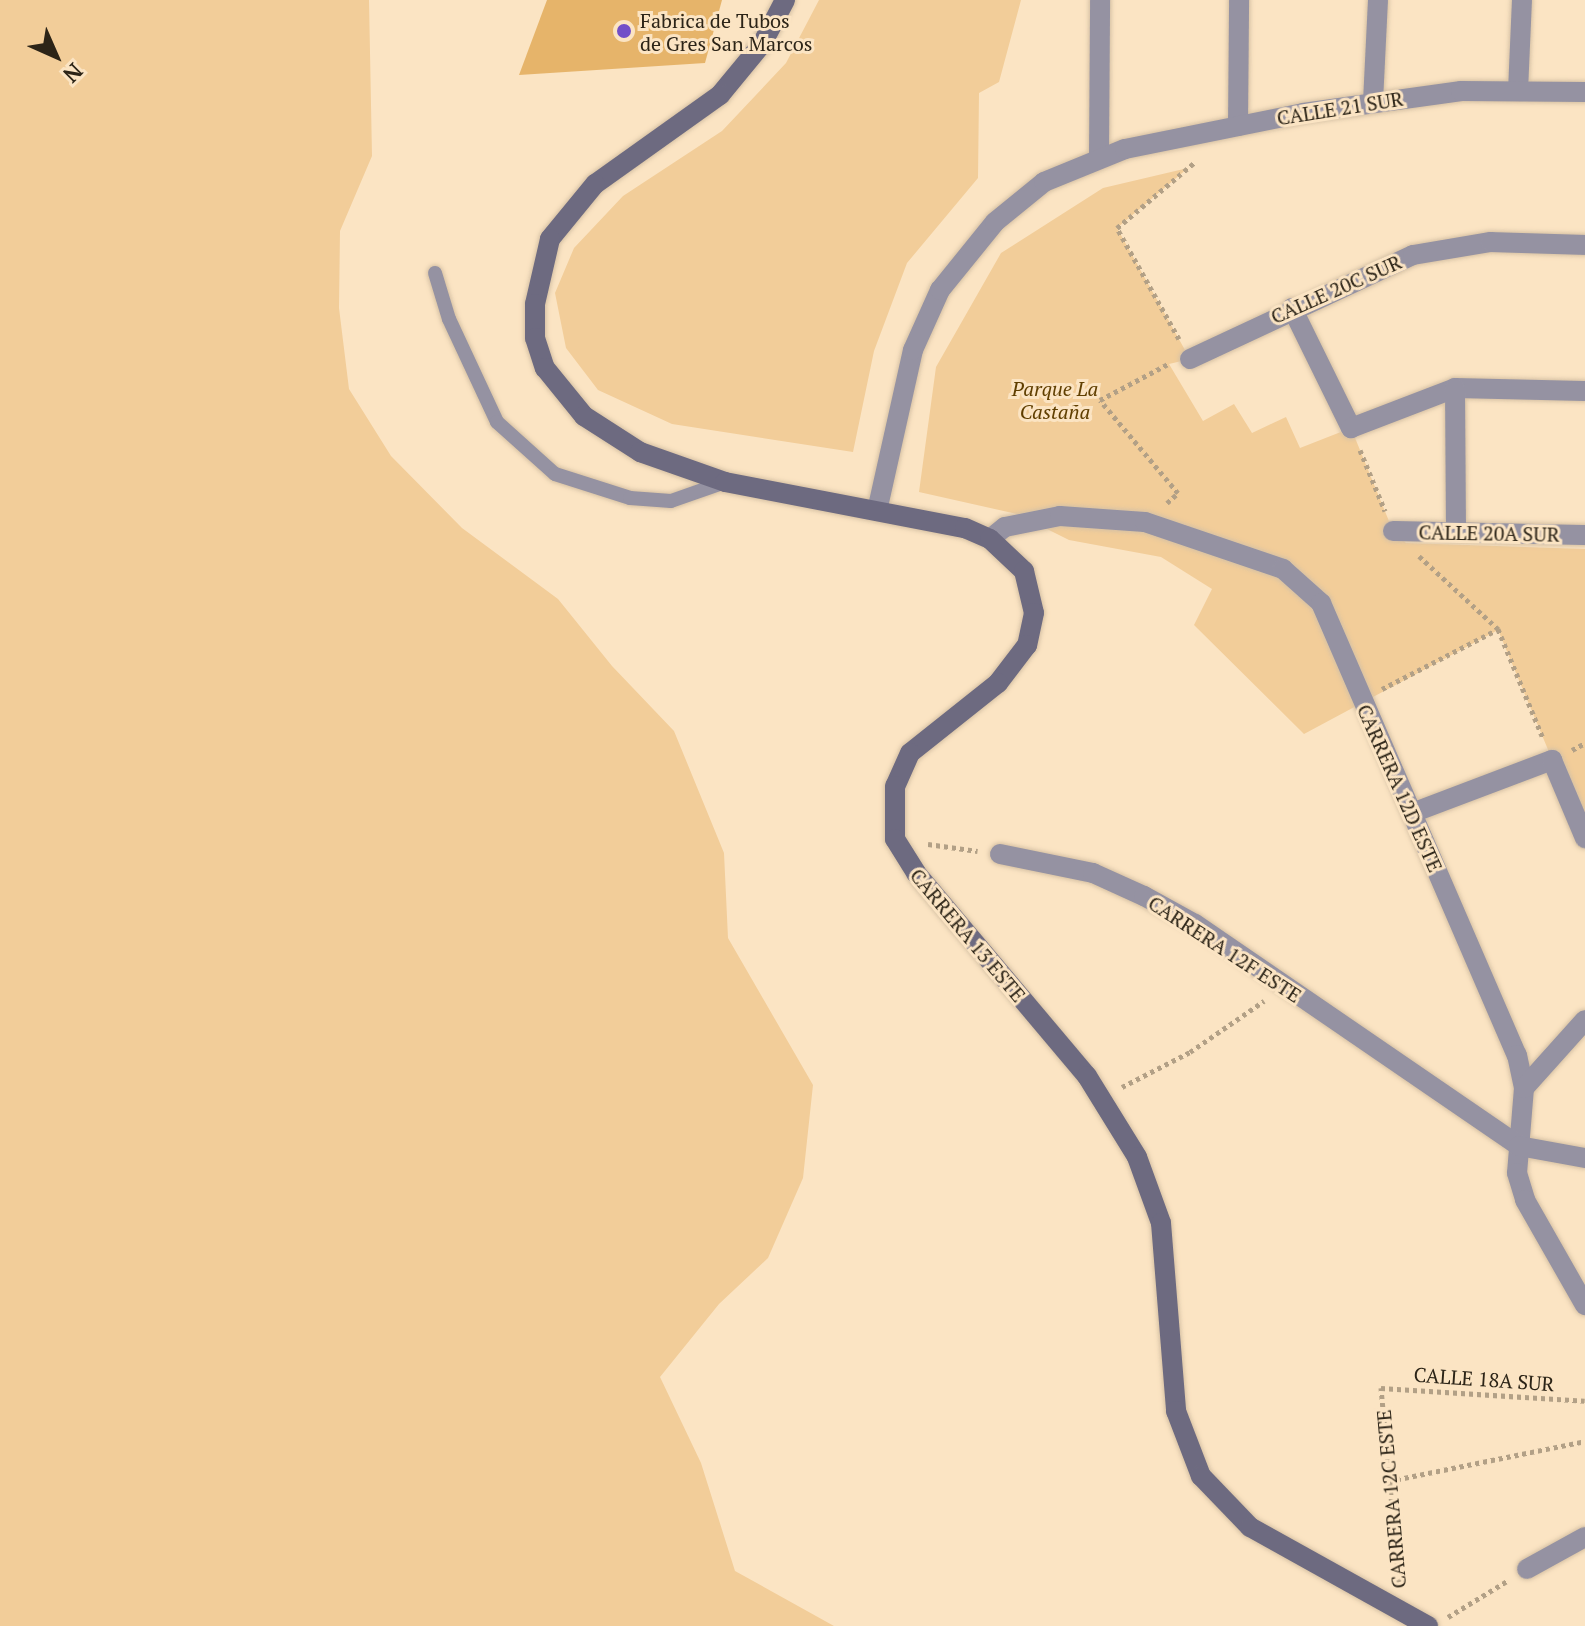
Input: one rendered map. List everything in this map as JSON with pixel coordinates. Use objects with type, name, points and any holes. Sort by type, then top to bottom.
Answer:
[{"type":"main road","points":[[785,0],[762,44],[720,95],[595,184],[568,211],[550,239],[537,281],[535,338],[560,392],[605,431],[640,452],[725,482],[965,528],[990,539],[1011,555],[1028,580],[1032,630],[1019,659],[998,683],[910,753],[895,786],[895,839]]},
{"type":"main road","name":"CARRERA 13 ESTE","points":[[895,839],[922,881],[1102,1096],[1137,1157],[1161,1223],[1176,1411],[1201,1476],[1250,1527],[1431,1626]]},
{"type":"street","points":[[1099,157],[1100,0]]},
{"type":"street","points":[[1238,126],[1239,0]]},
{"type":"street","points":[[1373,102],[1378,0]]},
{"type":"street","points":[[1518,91],[1522,0]]},
{"type":"street","name":"CALLE 21 SUR","points":[[877,511],[913,350],[940,290],[973,245],[1019,201],[1099,157],[1238,126],[1373,102],[1461,91],[1585,92]]},
{"type":"street","name":"CALLE 20C SUR","points":[[1190,359],[1388,263],[1443,248],[1491,242],[1585,245]]},
{"type":"street","points":[[1292,308],[1351,428],[1455,388],[1585,391]]},
{"type":"street","points":[[1455,388],[1456,532]]},
{"type":"street","name":"CARRERA 12D ESTE","points":[[990,539],[1005,527],[1060,516],[1145,522],[1268,562],[1297,578],[1329,618],[1360,700],[1517,1055],[1524,1088],[1517,1173],[1525,1200],[1585,1305]]},
{"type":"street","name":"CALLE 20A SUR","points":[[1393,531],[1585,535]]},
{"type":"street","points":[[1412,813],[1552,760],[1585,838]]},
{"type":"street","name":"CARRERA 12F ESTE","points":[[1000,854],[1093,873],[1144,896],[1283,985],[1519,1146]]},
{"type":"street","points":[[1524,1088],[1585,1020]]},
{"type":"street","points":[[1519,1146],[1585,1158]]},
{"type":"street","points":[[1527,1569],[1585,1537]]},
{"type":"lane","points":[[435,273],[449,319],[497,422],[555,474],[630,498],[671,501],[725,482]]},
{"type":"path","points":[[1145,522],[1178,493],[1100,400],[1169,364],[1190,359],[1117,228],[1198,160]]},
{"type":"path","points":[[1351,428],[1393,531],[1498,629],[1552,760]]},
{"type":"path","points":[[1360,700],[1498,629]]},
{"type":"path","points":[[895,839],[1000,854]]},
{"type":"path","points":[[1102,1096],[1200,1045],[1283,985]]},
{"type":"path","name":"CARRERA 12C ESTE","points":[[1381,1388],[1401,1611]]},
{"type":"path","name":"CALLE 18A SUR","points":[[1381,1388],[1585,1401]]},
{"type":"path","points":[[1389,1481],[1585,1441]]},
{"type":"path","points":[[1431,1626],[1527,1569]]},
{"type":"green space","points":[[0,0],[369,0],[372,156],[340,231],[339,308],[349,389],[391,456],[462,528],[558,599],[612,666],[674,731],[724,853],[728,938],[813,1085],[803,1178],[768,1258],[719,1304],[660,1377],[701,1463],[735,1571],[834,1626],[0,1626]]},
{"type":"green space","points":[[819,0],[1021,0],[999,82],[979,93],[978,178],[907,263],[874,351],[853,452],[672,424],[598,390],[566,348],[555,293],[574,248],[623,196],[722,131],[786,63]]},
{"type":"green space","name":"Parque La Castaña","points":[[1188,168],[1117,228],[1190,359],[1169,364],[1203,421],[1234,404],[1252,433],[1286,417],[1300,448],[1351,428],[1393,531],[1406,543],[1585,549],[1585,838],[1498,630],[1304,734],[1194,625],[1212,589],[1161,557],[1069,540],[1017,514],[919,492],[936,367],[1001,253],[1103,188]]},
{"type":"building","name":"Fabrica de Tubos de Gres San Marcos","points":[[547,0],[722,0],[705,63],[519,75]]},
{"type":"place","name":"Fabrica de Tubos de Gres San Marcos","points":[[624,31]]}]
